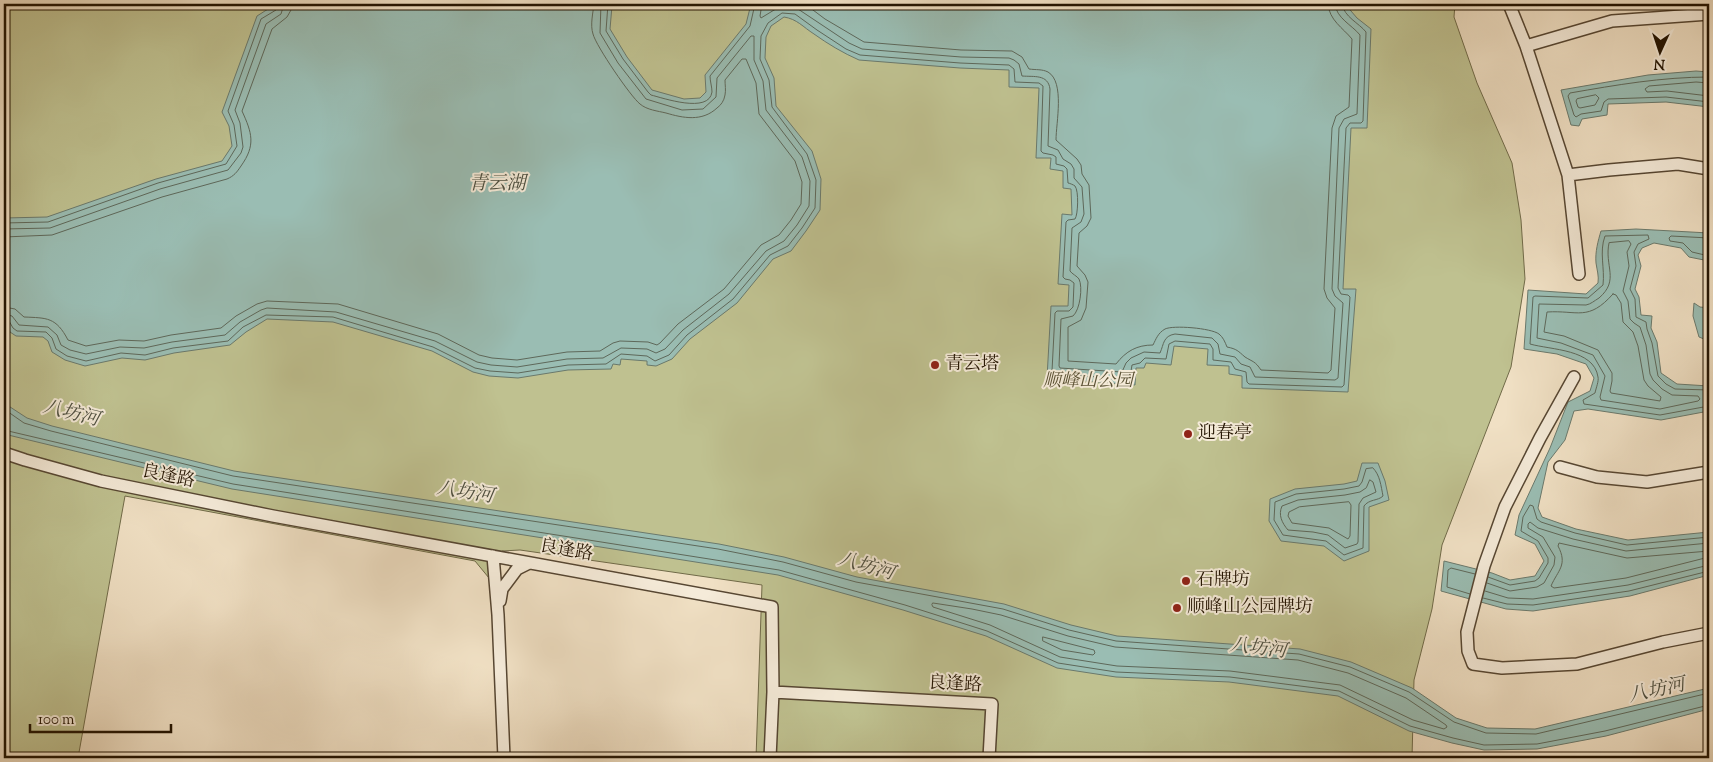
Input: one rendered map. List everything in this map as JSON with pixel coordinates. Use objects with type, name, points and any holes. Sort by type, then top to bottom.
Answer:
[{"type":"street","points":[[1509,4],[1526,46],[1568,175],[1579,274]]},
{"type":"street","points":[[1526,46],[1612,21],[1709,14]]},
{"type":"street","points":[[1568,175],[1678,164],[1709,169]]},
{"type":"street","points":[[1574,377],[1505,507],[1484,566],[1467,632],[1468,651],[1473,664],[1502,668],[1577,664],[1663,642],[1709,633]]},
{"type":"street","name":"良逢路","points":[[4,453],[101,481],[272,516],[772,607],[773,692],[992,704],[989,758]]},
{"type":"street","points":[[1560,467],[1597,477],[1647,482],[1709,472]]},
{"type":"street","points":[[493,556],[498,615],[504,758]]},
{"type":"street","points":[[498,615],[502,588],[517,569],[529,563]]},
{"type":"street","points":[[770,758],[773,692]]},
{"type":"green space","name":"顺峰山公园","points":[[4,4],[1455,4],[1454,17],[1477,83],[1512,163],[1521,220],[1525,279],[1511,367],[1442,545],[1432,609],[1414,680],[1412,758],[756,758],[762,585],[520,550],[502,551],[489,578],[475,561],[125,496],[78,758],[4,758]]},
{"type":"water","name":"青云湖","points":[[276,4],[615,4],[612,6],[610,29],[627,57],[652,90],[684,99],[700,98],[706,92],[705,75],[746,24],[751,4],[1345,4],[1357,18],[1371,29],[1367,128],[1351,128],[1343,289],[1356,289],[1348,392],[1242,388],[1242,376],[1229,374],[1229,366],[1207,365],[1208,349],[1174,346],[1171,365],[1146,363],[1144,368],[1136,368],[1135,385],[1047,378],[1051,306],[1068,306],[1069,285],[1058,284],[1062,214],[1072,215],[1071,189],[1063,188],[1063,171],[1050,169],[1051,158],[1036,158],[1039,88],[1009,87],[1009,70],[859,60],[830,45],[796,21],[784,17],[771,26],[766,37],[765,58],[774,78],[776,106],[812,151],[821,179],[820,210],[791,251],[773,259],[737,303],[690,339],[672,359],[656,366],[647,365],[647,361],[621,359],[620,365],[613,364],[611,369],[568,370],[518,378],[489,376],[473,372],[432,351],[333,322],[267,319],[230,345],[174,353],[145,360],[122,358],[85,366],[65,360],[52,352],[48,341],[43,337],[16,336],[10,332],[4,322],[4,218],[47,217],[156,179],[222,161],[232,146],[229,126],[222,112],[257,16]]},
{"type":"water","points":[[1696,71],[1709,72],[1709,107],[1666,102],[1608,104],[1607,115],[1582,119],[1579,126],[1571,125],[1561,90],[1648,75]]},
{"type":"water","points":[[1636,229],[1709,233],[1709,261],[1689,257],[1681,248],[1654,243],[1642,248],[1638,255],[1641,266],[1635,289],[1639,297],[1641,315],[1652,316],[1651,328],[1657,342],[1661,373],[1677,384],[1709,386],[1709,411],[1661,420],[1588,409],[1574,411],[1565,440],[1548,462],[1538,508],[1542,517],[1576,529],[1628,540],[1709,532],[1709,575],[1630,596],[1533,611],[1506,609],[1441,591],[1444,561],[1492,573],[1510,580],[1535,576],[1544,561],[1535,544],[1515,535],[1519,515],[1550,448],[1568,402],[1590,391],[1594,378],[1586,364],[1557,354],[1524,349],[1528,290],[1586,294],[1598,283],[1596,255],[1601,231]]},
{"type":"water","points":[[1694,303],[1700,307],[1709,308],[1709,341],[1699,337],[1693,316]]},
{"type":"water","name":"八坊河","points":[[4,403],[27,418],[52,426],[234,471],[719,544],[784,557],[857,577],[1004,604],[1071,625],[1117,636],[1300,649],[1351,662],[1412,688],[1456,718],[1487,728],[1535,729],[1709,688],[1709,709],[1606,736],[1537,749],[1484,750],[1409,731],[1338,696],[1229,682],[1116,677],[1057,668],[986,636],[903,610],[778,575],[232,489],[4,434]]},
{"type":"water","points":[[1362,463],[1378,463],[1385,481],[1389,500],[1369,507],[1369,551],[1344,561],[1324,546],[1281,541],[1269,521],[1270,499],[1295,489],[1357,481]]},
{"type":"place","name":"青云塔","points":[[935,365]]},
{"type":"place","name":"迎春亭","points":[[1188,434]]},
{"type":"place","name":"石牌坊","points":[[1186,581]]},
{"type":"place","name":"顺峰山公园牌坊","points":[[1177,608]]}]
